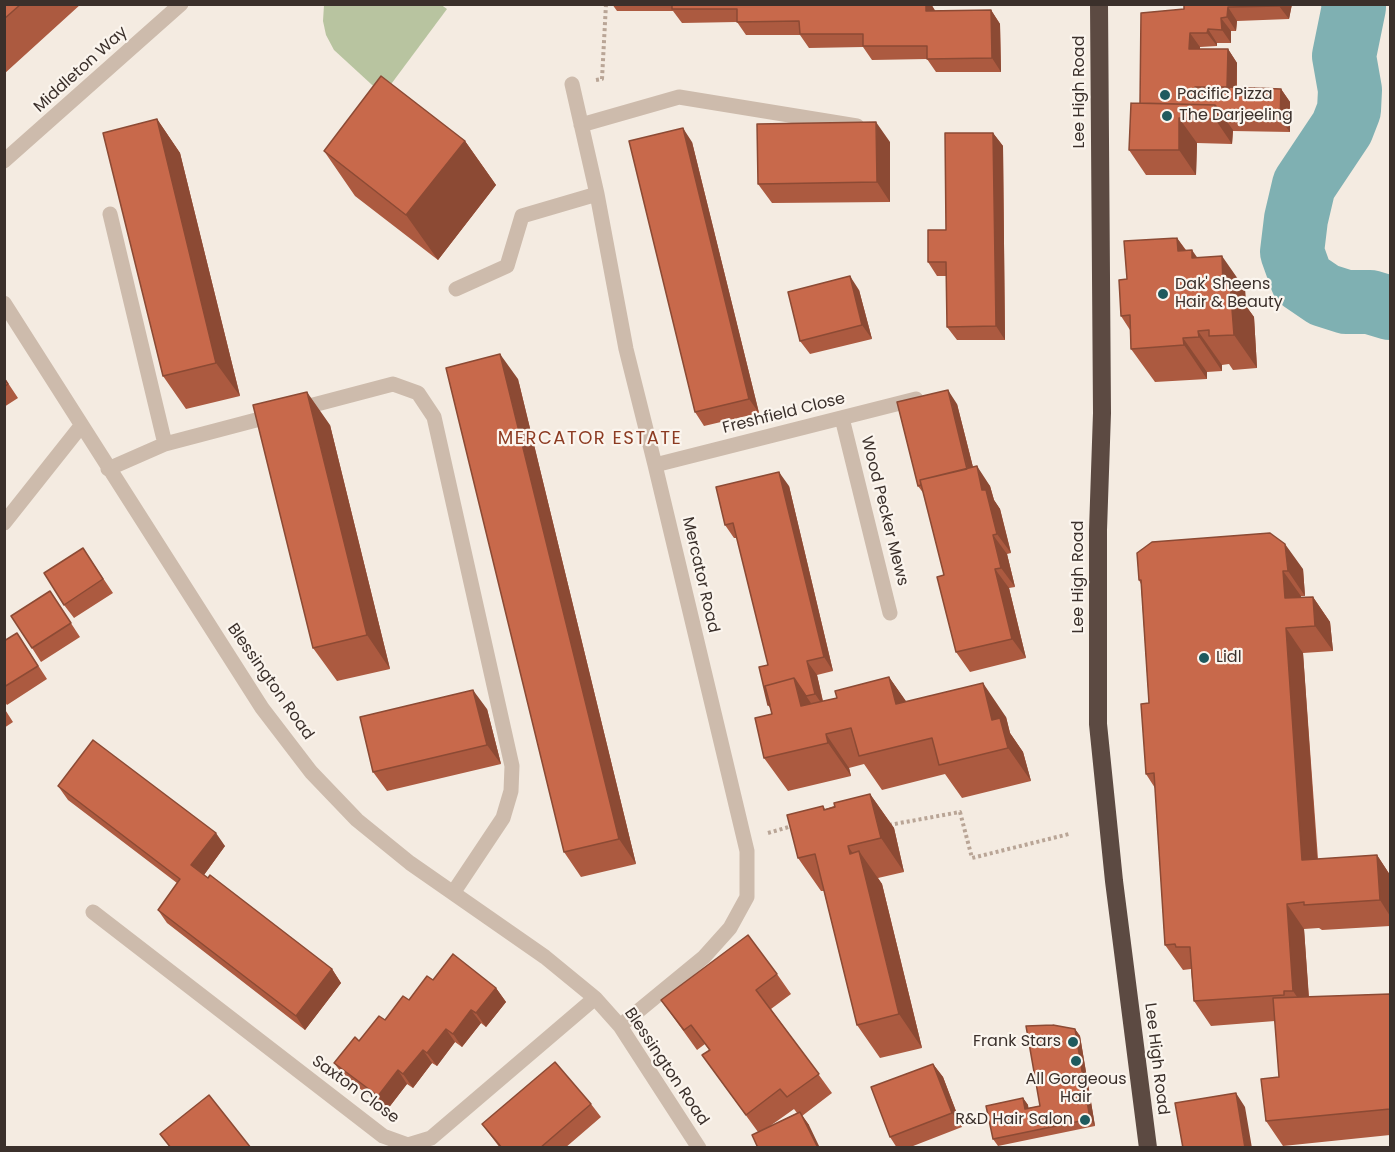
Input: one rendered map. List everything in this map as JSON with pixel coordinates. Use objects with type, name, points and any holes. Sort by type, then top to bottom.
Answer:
[{"type":"highway","name":"Lee High Road","points":[[1099,4],[1102,413],[1098,530],[1098,724],[1115,893],[1148,1148]]},
{"type":"street","name":"Middleton Way","points":[[4,161],[181,4]]},
{"type":"street","name":"Mercator Road","points":[[572,84],[597,194],[626,348],[747,851],[747,897],[730,928],[704,957],[620,1026]]},
{"type":"street","points":[[581,125],[679,97],[875,129]]},
{"type":"street","points":[[456,289],[507,266],[522,216],[597,194]]},
{"type":"street","points":[[111,213],[165,444]]},
{"type":"street","name":"Blessington Road","points":[[4,303],[262,708],[311,772],[357,820],[410,863],[545,957],[595,998],[620,1026],[699,1148]]},
{"type":"street","points":[[108,469],[165,444],[393,384],[417,393],[434,417],[512,766],[511,791],[503,818],[453,893]]},
{"type":"street","name":"Freshfield Close","points":[[655,465],[922,397]]},
{"type":"street","name":"Wood Pecker Mews","points":[[842,418],[890,613]]},
{"type":"street","points":[[4,523],[81,426]]},
{"type":"street","name":"Saxton Close","points":[[93,912],[383,1136],[408,1145],[431,1138],[595,998]]},
{"type":"path","points":[[572,84],[602,79],[606,4]]},
{"type":"path","points":[[884,825],[960,812],[972,858],[1069,834]]},
{"type":"path","points":[[744,840],[799,825]]},
{"type":"green space","points":[[440,4],[447,9],[383,95],[334,50],[326,35],[323,21],[324,5]]},
{"type":"building","points":[[4,4],[21,4],[4,19]]},
{"type":"building","points":[[672,4],[926,4],[926,11],[991,10],[992,58],[927,59],[927,46],[863,46],[863,34],[800,34],[799,21],[737,22],[737,9],[672,9]]},
{"type":"building","points":[[1184,4],[1279,4],[1279,6],[1228,7],[1227,17],[1221,18],[1222,30],[1208,29],[1207,33],[1190,33],[1189,49],[1228,49],[1227,87],[1195,87],[1195,92],[1229,93],[1229,87],[1281,89],[1280,119],[1224,117],[1215,105],[1140,103],[1141,13],[1184,9]]},
{"type":"building","points":[[381,76],[465,141],[406,215],[324,151]]},
{"type":"building","points":[[1131,103],[1215,105],[1215,119],[1179,118],[1179,150],[1129,150]]},
{"type":"building","points":[[157,119],[216,363],[163,376],[103,133]]},
{"type":"building","points":[[876,122],[877,182],[758,184],[757,124]]},
{"type":"building","points":[[683,128],[749,399],[695,412],[629,141]]},
{"type":"building","points":[[945,133],[993,133],[996,326],[947,327],[946,262],[928,262],[928,230],[946,230]]},
{"type":"building","points":[[1177,238],[1178,251],[1192,250],[1192,258],[1222,256],[1223,284],[1230,283],[1234,335],[1209,336],[1209,330],[1198,331],[1199,337],[1183,338],[1184,345],[1131,349],[1130,315],[1121,316],[1119,280],[1127,279],[1124,241]]},
{"type":"building","points":[[850,276],[862,325],[800,341],[788,292]]},
{"type":"building","points":[[500,354],[619,839],[564,852],[446,368]]},
{"type":"building","points":[[948,390],[967,469],[920,480],[921,485],[918,486],[897,402]]},
{"type":"building","points":[[307,392],[367,635],[313,648],[253,405]]},
{"type":"building","points":[[977,466],[982,490],[986,490],[997,534],[993,535],[1001,568],[995,569],[1012,639],[956,652],[937,577],[944,575],[920,480]]},
{"type":"building","points":[[779,472],[824,657],[807,661],[815,694],[806,696],[794,678],[765,686],[770,705],[768,705],[759,667],[768,665],[733,523],[725,525],[716,487]]},
{"type":"building","points":[[1270,533],[1285,544],[1288,571],[1283,571],[1285,598],[1313,597],[1315,626],[1286,628],[1302,860],[1377,855],[1380,900],[1287,904],[1293,991],[1284,991],[1284,995],[1194,1001],[1190,947],[1165,945],[1154,773],[1146,774],[1141,704],[1149,703],[1141,580],[1139,580],[1137,553],[1152,542]]},
{"type":"building","points":[[83,548],[103,579],[64,605],[44,573]]},
{"type":"building","points":[[50,591],[71,623],[32,648],[11,616]]},
{"type":"building","points":[[17,633],[38,666],[4,687],[4,641]]},
{"type":"building","points":[[889,677],[896,704],[983,683],[992,720],[1000,718],[1008,748],[939,765],[932,738],[859,756],[851,728],[826,734],[828,743],[764,758],[755,718],[772,714],[765,686],[794,678],[801,706],[837,698],[835,691]]},
{"type":"building","points":[[473,690],[487,745],[373,772],[360,717]]},
{"type":"building","points":[[93,740],[216,833],[191,865],[208,878],[210,875],[332,969],[296,1016],[158,910],[180,879],[58,786]]},
{"type":"building","points":[[870,794],[881,838],[848,846],[850,854],[859,851],[899,1014],[857,1025],[815,854],[798,858],[787,815],[823,806],[824,810],[835,807],[834,803]]},
{"type":"building","points":[[748,935],[777,974],[756,990],[819,1074],[787,1097],[780,1089],[746,1115],[702,1055],[710,1050],[691,1025],[684,1030],[661,1000]]},
{"type":"building","points":[[453,954],[496,988],[476,1013],[471,1010],[453,1034],[446,1029],[427,1053],[423,1050],[403,1074],[398,1070],[378,1096],[334,1063],[355,1037],[359,1041],[379,1016],[385,1020],[403,996],[409,1000],[427,976],[433,980]]},
{"type":"building","points":[[1390,994],[1390,1109],[1266,1121],[1261,1079],[1279,1077],[1273,998]]},
{"type":"building","points":[[1053,1025],[1075,1029],[1090,1119],[993,1139],[986,1106],[1023,1098],[1025,1109],[1040,1106],[1026,1026]]},
{"type":"building","points":[[555,1062],[591,1104],[540,1148],[502,1148],[482,1124]]},
{"type":"building","points":[[933,1064],[952,1113],[890,1137],[871,1087]]},
{"type":"building","points":[[1236,1093],[1245,1148],[1183,1148],[1175,1103]]},
{"type":"building","points":[[209,1095],[251,1148],[171,1148],[160,1134]]},
{"type":"building","points":[[800,1112],[818,1148],[758,1148],[752,1135]]},
{"type":"waterway","points":[[1353,4],[1344,56],[1350,90],[1349,110],[1342,128],[1304,185],[1296,219],[1292,252],[1302,280],[1324,295],[1346,302],[1370,302],[1390,308]]},
{"type":"place","name":"Pacific Pizza","points":[[1165,95]]},
{"type":"place","name":"The Darjeeling","points":[[1167,116]]},
{"type":"place","name":"Dak' Sheens Hair & Beauty","points":[[1163,294]]},
{"type":"place","name":"Lidl","points":[[1204,658]]},
{"type":"place","name":"Frank Stars","points":[[1073,1042]]},
{"type":"place","name":"All Gorgeous Hair","points":[[1076,1061]]},
{"type":"place","name":"R&D Hair Salon","points":[[1085,1120]]},
{"type":"district","name":"MERCATOR ESTATE","points":[[590,439]]}]
